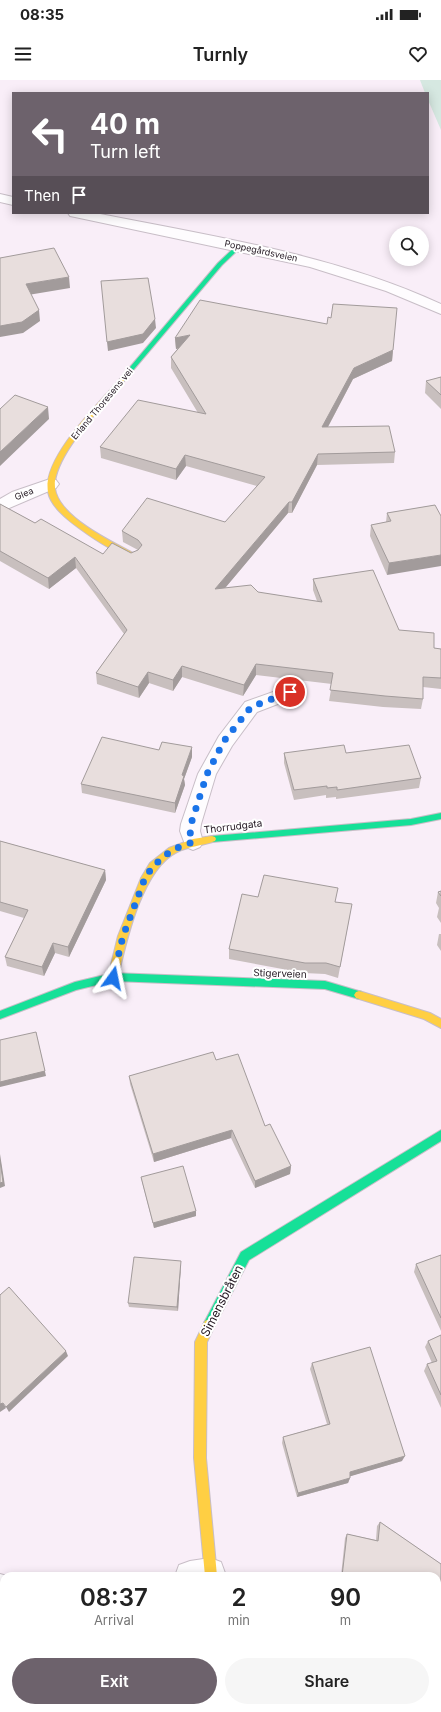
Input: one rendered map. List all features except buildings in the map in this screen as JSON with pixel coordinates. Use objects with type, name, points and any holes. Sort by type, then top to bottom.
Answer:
[{"type":"street","points":[[0,198],[12,200]]},
{"type":"street","name":"Poppegårdsveien","points":[[80,214],[239,246],[325,266],[396,289],[441,310]]},
{"type":"street","name":"Erland Thoresens vei","points":[[50,484],[57,462],[67,446],[220,264],[239,246]]},
{"type":"street","points":[[50,484],[53,495],[68,514],[81,526],[132,556]]},
{"type":"street","name":"Glea","points":[[0,506],[18,496],[50,484]]},
{"type":"street","name":"Thorrudgata","points":[[113,978],[123,936],[145,878],[153,866],[172,850],[193,842],[270,833],[411,822],[441,816]]},
{"type":"street","points":[[0,1015],[75,986],[113,978]]},
{"type":"street","name":"Stigerveien","points":[[113,978],[325,985],[428,1016],[441,1024]]},
{"type":"street","name":"Simensbråten","points":[[204,1572],[200,1458],[201,1342],[217,1308],[245,1256],[441,1135]]},
{"type":"lane","points":[[193,842],[190,832],[191,824],[207,774],[224,741],[251,707],[290,692]]},
{"type":"shaded area","points":[[420,80],[441,80],[441,130],[429,102],[429,92],[425,92]]},
{"type":"traffic: fast","points":[[122,380],[220,264],[239,246]]},
{"type":"traffic: fast","points":[[212,839],[411,822],[441,816]]},
{"type":"traffic: fast","points":[[0,1015],[75,986],[113,977],[325,985],[359,995]]},
{"type":"traffic: fast","points":[[209,1325],[245,1256],[441,1135]]},
{"type":"traffic: slow","points":[[122,380],[76,434],[56,466],[51,481],[52,493],[57,503],[65,512],[86,530],[132,556]]},
{"type":"traffic: slow","points":[[113,977],[123,936],[145,878],[153,866],[172,850],[193,842],[212,839]]},
{"type":"traffic: slow","points":[[359,995],[427,1016],[441,1024]]},
{"type":"traffic: slow","points":[[209,1325],[201,1342],[200,1458],[211,1572]]},
{"type":"route","points":[[113,978],[117,954],[145,878],[153,866],[172,850],[193,842],[190,832],[191,824],[214,757],[224,741],[251,707],[290,692]]}]
